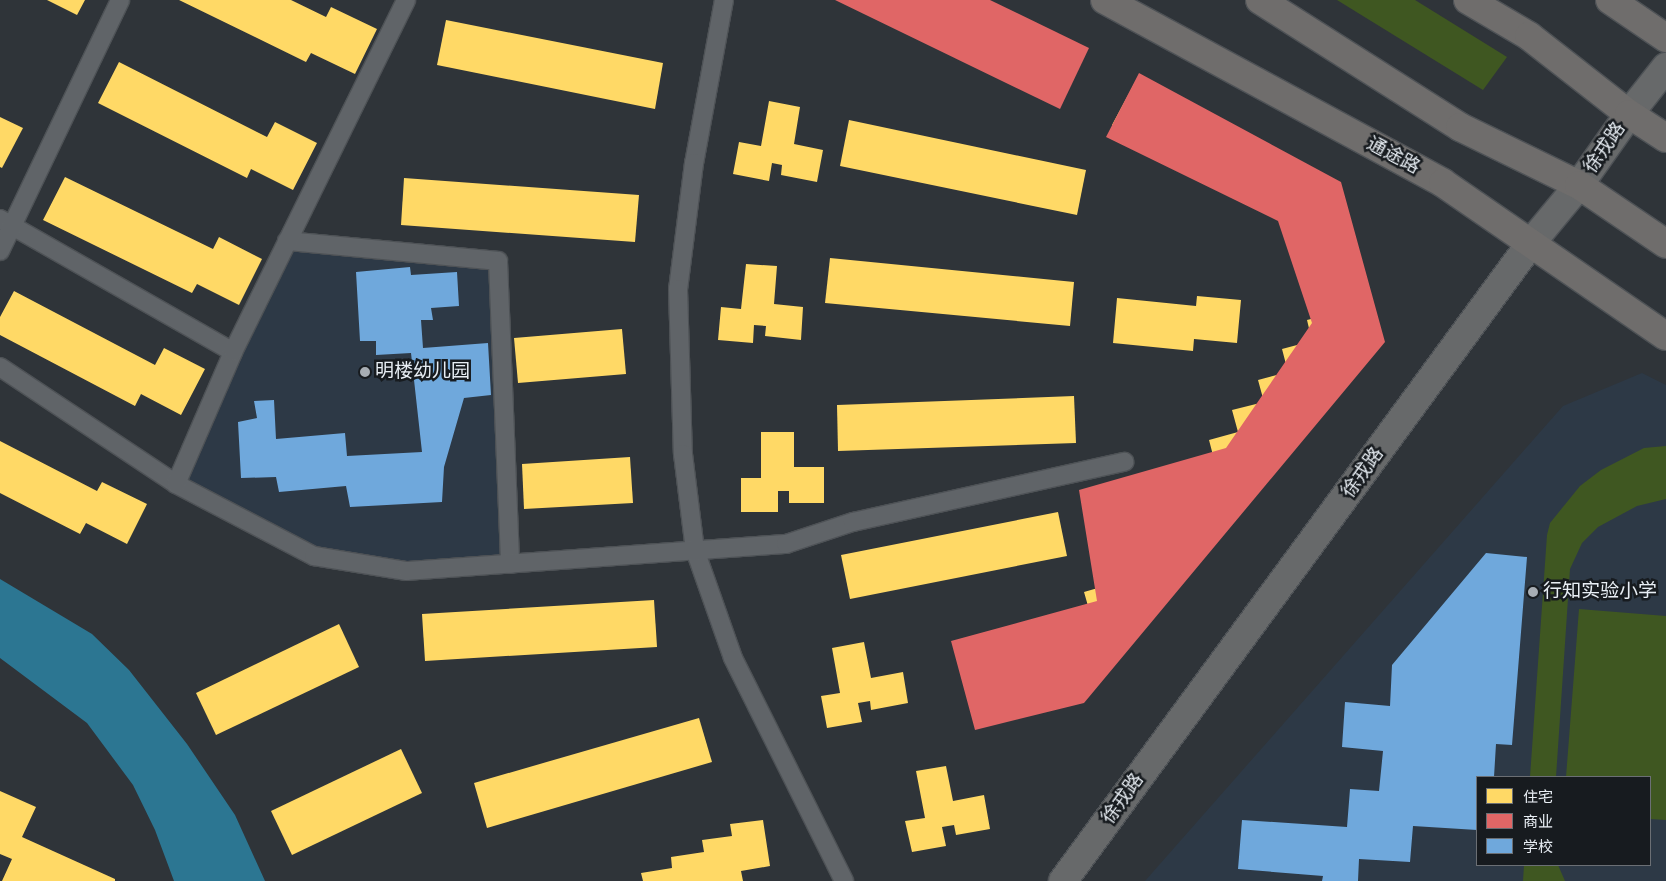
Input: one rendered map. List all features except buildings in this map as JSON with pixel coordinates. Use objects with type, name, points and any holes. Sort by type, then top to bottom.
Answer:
[{"type":"main road","name":"通途路","points":[[1105,0],[1443,183],[1666,336]]},
{"type":"main road","points":[[1260,0],[1460,127],[1579,185],[1666,244]]},
{"type":"main road","points":[[1468,0],[1529,36],[1629,114],[1666,138]]},
{"type":"main road","points":[[1610,0],[1666,38]]},
{"type":"street","name":"徐戎路","points":[[1063,881],[1531,244],[1579,185],[1629,114],[1666,67]]},
{"type":"lane","points":[[0,251],[6,222],[120,0]]},
{"type":"lane","points":[[176,484],[233,352],[406,0]]},
{"type":"lane","points":[[724,0],[694,163],[678,289],[683,454],[695,550],[733,658],[844,881]]},
{"type":"lane","points":[[6,222],[233,352]]},
{"type":"lane","points":[[288,241],[498,261],[510,564]]},
{"type":"lane","points":[[0,367],[176,484],[314,556],[407,571],[786,544],[853,522],[1124,462]]},
{"type":"shaded area","name":"明楼幼儿园","points":[[289,243],[497,262],[509,562],[407,568],[315,554],[179,483]]},
{"type":"shaded area","name":"行知实验小学","points":[[1642,373],[1666,385],[1666,881],[1145,881],[1563,406]]},
{"type":"green space","points":[[1337,0],[1415,0],[1507,57],[1483,90]]},
{"type":"green space","points":[[1666,446],[1666,499],[1637,506],[1598,527],[1582,543],[1570,569],[1556,776],[1530,776],[1547,535],[1550,523],[1580,486],[1601,470],[1644,448]]},
{"type":"green space","points":[[1579,609],[1666,616],[1666,820],[1651,819],[1651,776],[1566,776]]},
{"type":"green space","points":[[1524,866],[1558,866],[1565,881],[1523,881]]},
{"type":"water","points":[[0,579],[92,634],[129,670],[187,744],[235,815],[265,881],[174,881],[155,830],[133,785],[87,723],[0,658]]},
{"type":"place","name":"明楼幼儿园","points":[[365,372]]},
{"type":"place","name":"行知实验小学","points":[[1533,592]]}]
